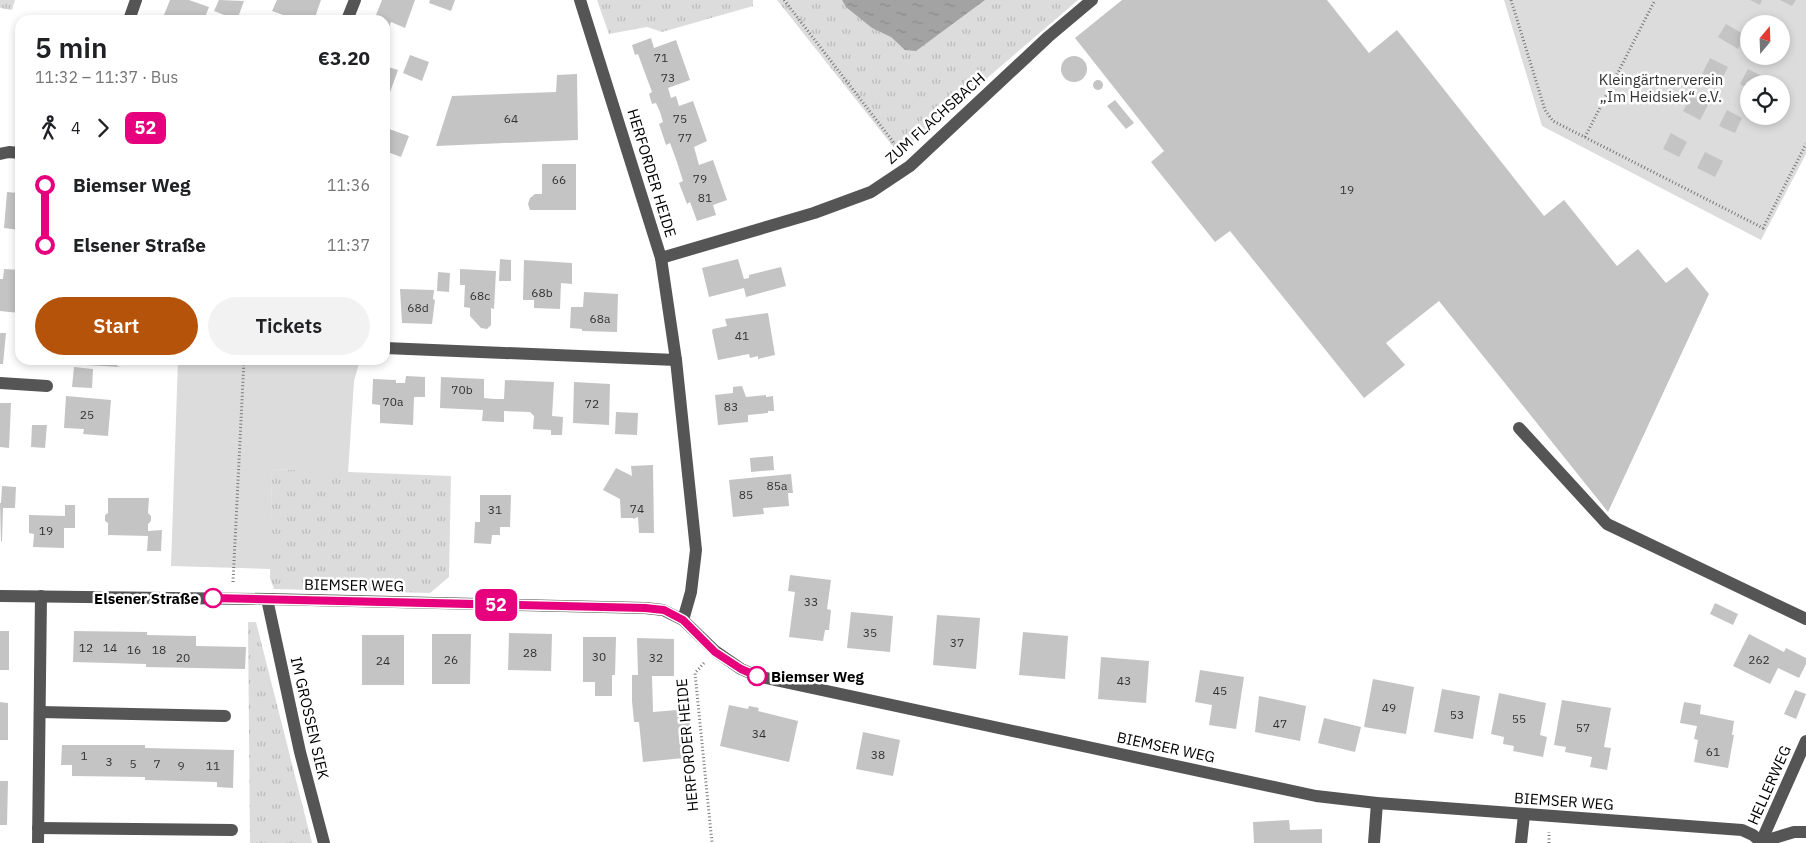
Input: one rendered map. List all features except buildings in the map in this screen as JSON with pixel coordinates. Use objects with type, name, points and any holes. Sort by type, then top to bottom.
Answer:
[{"type":"street","points":[[131,15],[136,0]]},
{"type":"street","points":[[349,15],[355,0]]},
{"type":"street","name":"HERFORDER HEIDE","points":[[580,0],[661,258],[676,360],[696,550],[692,592],[683,620]]},
{"type":"street","name":"ZUM FLACHSBACH","points":[[661,258],[814,213],[871,192],[910,166],[1048,37],[1092,0]]},
{"type":"street","points":[[0,154],[15,153]]},
{"type":"street","points":[[390,348],[676,360]]},
{"type":"street","points":[[0,383],[47,386]]},
{"type":"street","points":[[1519,428],[1607,524],[1806,619]]},
{"type":"street","name":"BIEMSER WEG","points":[[0,596],[232,598],[664,610],[683,620],[715,652],[741,669],[757,676],[1316,796],[1376,803],[1742,830],[1753,835],[1762,843]]},
{"type":"street","points":[[38,843],[41,596]]},
{"type":"street","name":"IM GROSSEN SIEK","points":[[267,599],[300,752],[324,843]]},
{"type":"street","points":[[40,712],[225,716]]},
{"type":"street","name":"HELLERWEG","points":[[1762,843],[1806,741]]},
{"type":"street","points":[[1374,843],[1376,803]]},
{"type":"street","points":[[1522,843],[1524,814]]},
{"type":"street","points":[[38,828],[232,830]]},
{"type":"street","points":[[1762,843],[1794,832],[1806,832]]},
{"type":"path","points":[[784,0],[910,166]]},
{"type":"path","points":[[1511,0],[1545,110],[1553,121],[1763,228],[1806,144]]},
{"type":"path","points":[[1585,137],[1655,0]]},
{"type":"path","points":[[232,598],[244,365]]},
{"type":"path","name":"HERFORDER HEIDE","points":[[712,843],[695,673],[715,652]]},
{"type":"green space","points":[[0,0],[15,0],[12,10],[0,8]]},
{"type":"green space","points":[[597,0],[753,0],[753,6],[662,32],[647,27],[609,34]]},
{"type":"green space","points":[[777,0],[1078,0],[899,154]]},
{"type":"green space","name":"Kleingärtnerverein „Im Heidsiek“ e.V.","points":[[1504,0],[1806,0],[1806,154],[1761,240],[1542,126]]},
{"type":"green space","points":[[178,365],[359,365],[354,381],[348,473],[272,469],[271,569],[171,566]]},
{"type":"green space","points":[[272,469],[451,476],[449,577],[430,593],[274,589],[270,578]]},
{"type":"green space","points":[[248,622],[256,622],[312,843],[250,843]]},
{"type":"water","points":[[842,0],[985,0],[916,51],[905,50],[891,37],[872,28],[846,7]]},
{"type":"bus line","name":"52","points":[[213,598],[664,610],[683,620],[715,652],[741,669],[757,676]]},
{"type":"place","name":"Elsener Straße","points":[[213,598]]},
{"type":"place","name":"Biemser Weg","points":[[757,676]]}]
